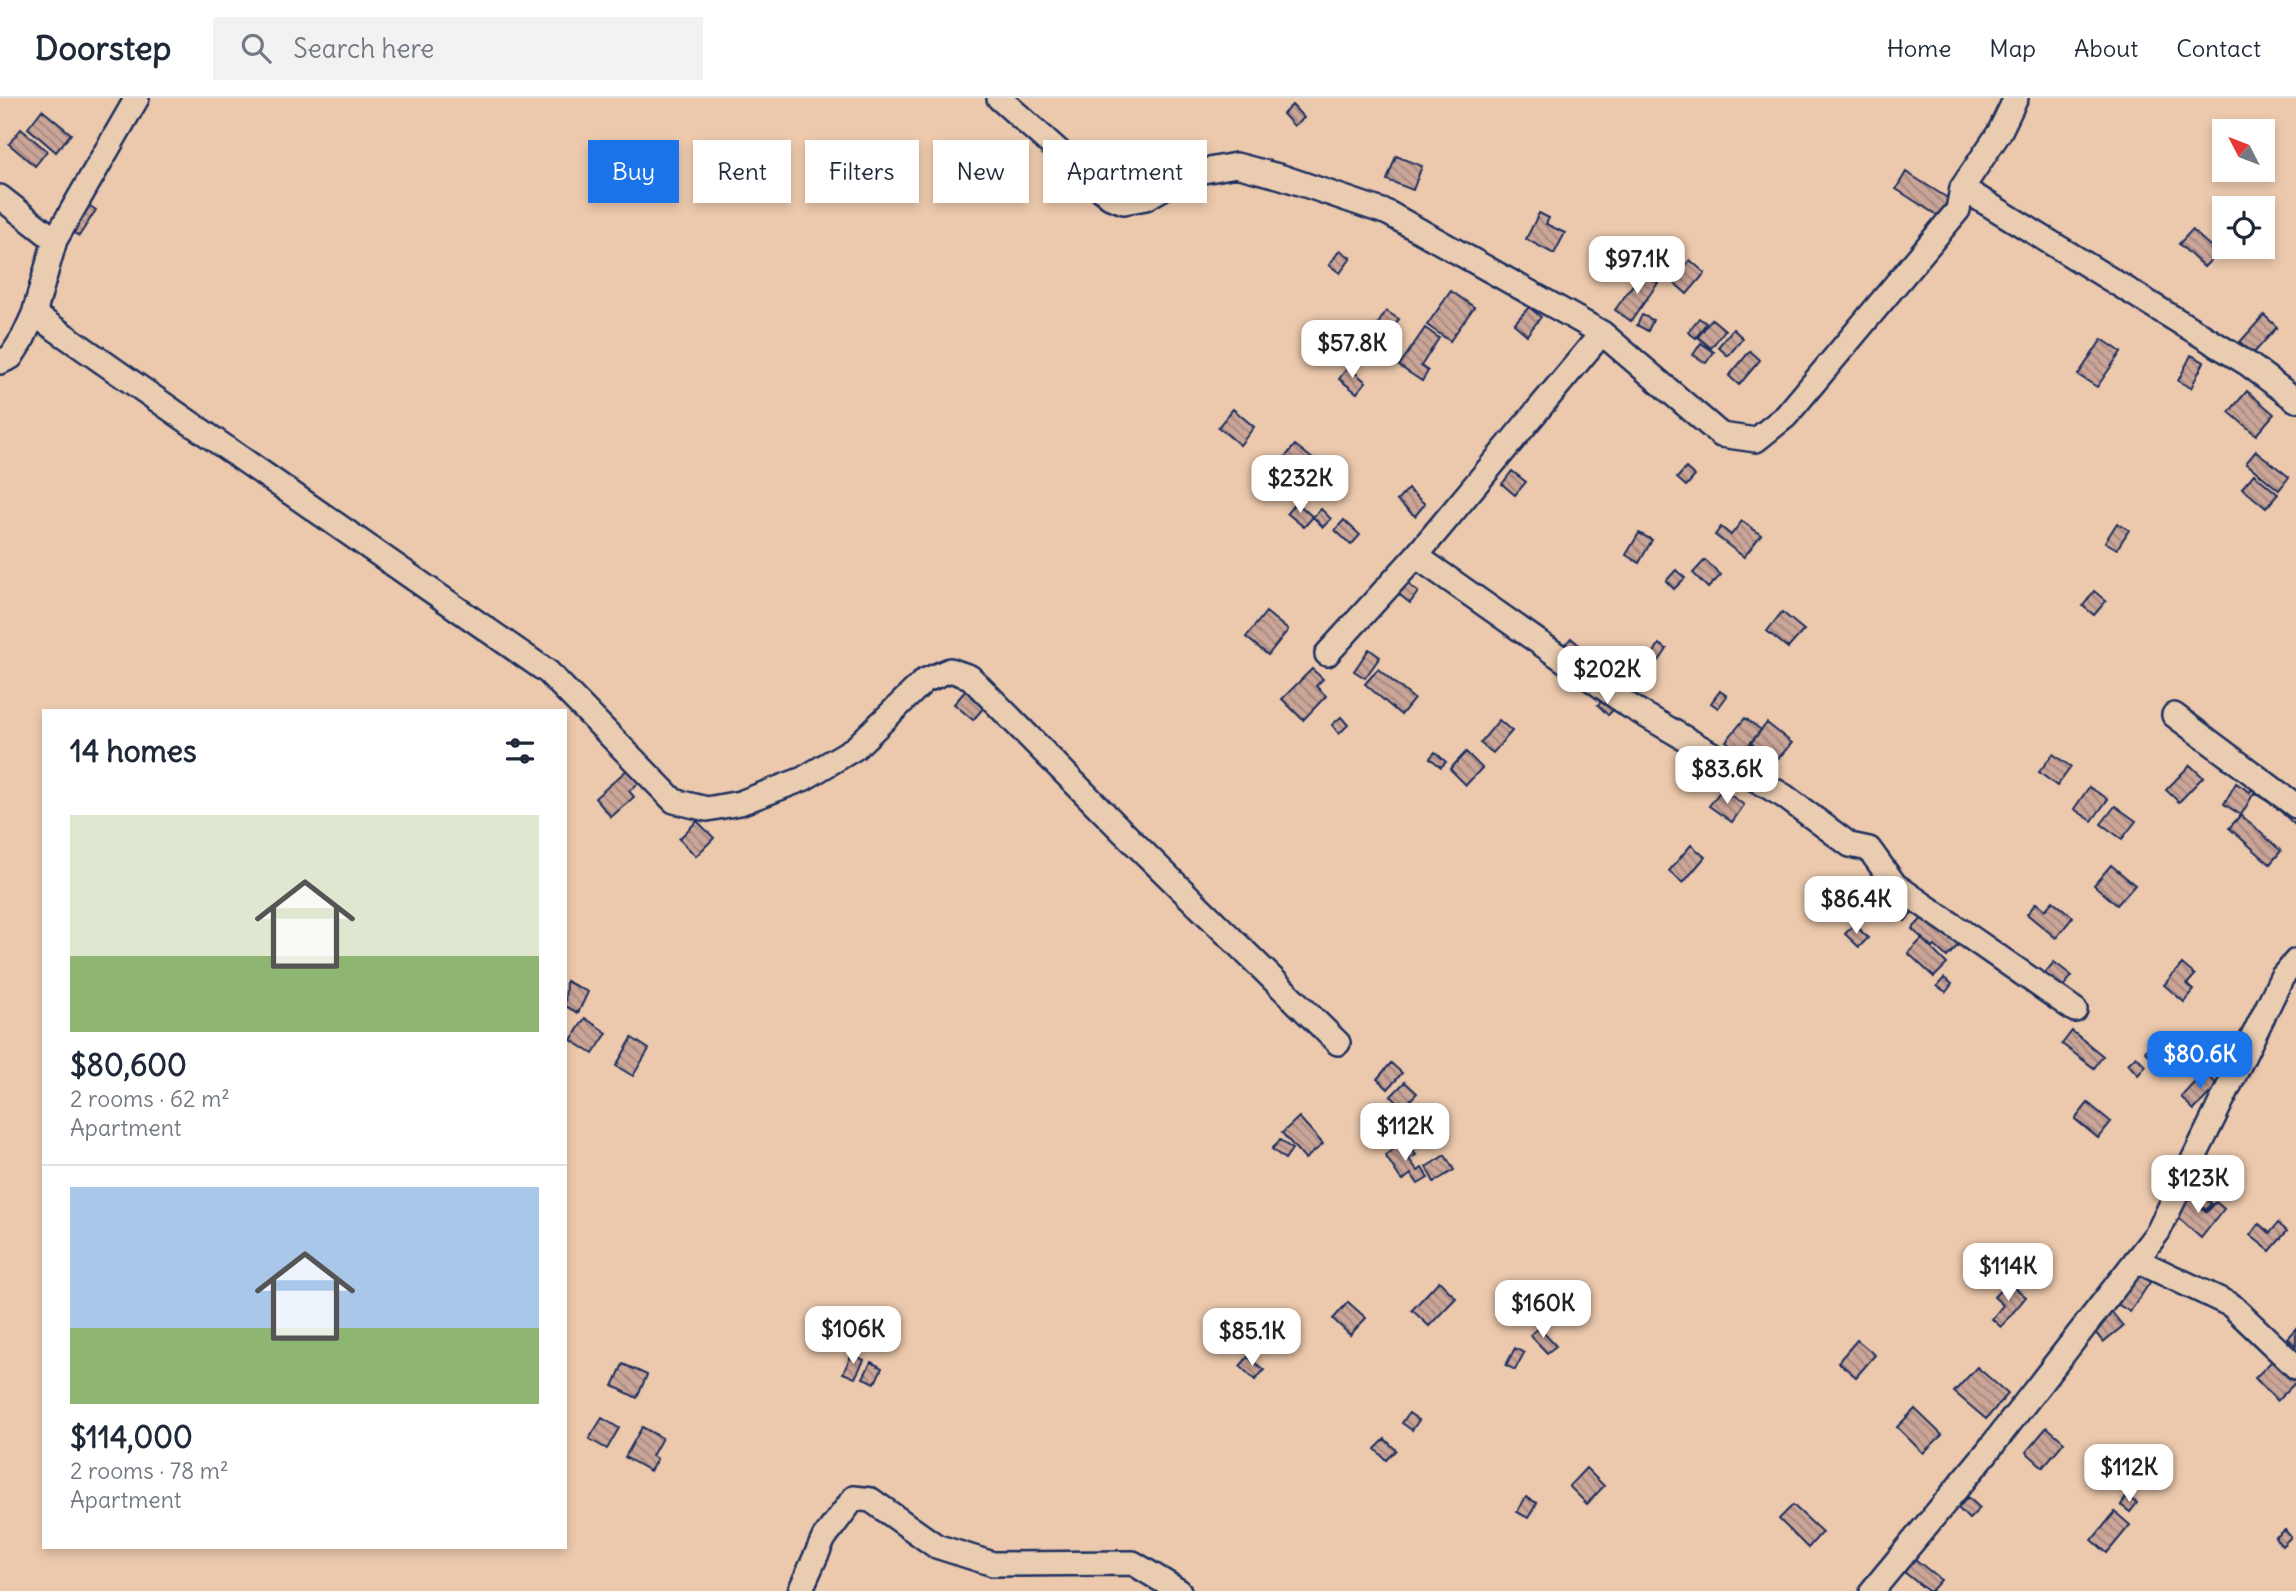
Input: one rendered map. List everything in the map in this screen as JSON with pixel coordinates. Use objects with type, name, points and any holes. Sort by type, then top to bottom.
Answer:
[{"type":"street","points":[[0,362],[11,357],[34,314],[55,240],[137,98]]},
{"type":"street","points":[[999,98],[1110,197],[1124,202],[1146,198],[1187,174],[1236,165],[1282,177],[1388,213],[1602,333],[1721,435],[1756,440],[1786,416],[1958,210],[1962,188],[1999,133],[2016,98]]},
{"type":"street","points":[[1962,188],[2248,365],[2296,400]]},
{"type":"street","points":[[0,197],[55,240]]},
{"type":"street","points":[[34,314],[548,672],[674,801],[707,809],[740,803],[803,779],[855,748],[924,681],[950,670],[970,677],[1338,1043]]},
{"type":"street","points":[[1327,654],[1416,556],[1602,333]]},
{"type":"street","points":[[1416,556],[1631,707],[1784,796],[1850,845],[1869,849],[1895,886],[2075,1010]]},
{"type":"street","points":[[2174,715],[2296,806]]},
{"type":"street","points":[[1872,1591],[1987,1452],[2158,1232],[2282,977],[2296,961]]},
{"type":"street","points":[[2136,1260],[2231,1305],[2296,1367]]},
{"type":"street","points":[[800,1591],[824,1538],[854,1498],[871,1500],[936,1546],[993,1564],[1133,1563],[1178,1591]]},
{"type":"building","points":[[1292,105],[1304,118],[1294,126],[1283,114]]},
{"type":"building","points":[[42,110],[71,134],[56,152],[28,128]]},
{"type":"building","points":[[21,129],[47,151],[35,166],[9,144]]},
{"type":"building","points":[[1396,156],[1422,166],[1413,190],[1387,180]]},
{"type":"building","points":[[1906,172],[1957,204],[1946,221],[1896,189]]},
{"type":"building","points":[[84,202],[96,210],[79,236],[67,229]]},
{"type":"building","points":[[1539,213],[1549,218],[1546,224],[1565,233],[1554,254],[1526,239]]},
{"type":"building","points":[[2192,230],[2212,248],[2212,259],[2204,267],[2179,244]]},
{"type":"building","points":[[1340,250],[1351,258],[1340,273],[1329,265]]},
{"type":"building","points":[[1690,260],[1705,273],[1687,294],[1672,281]]},
{"type":"building","points":[[1642,272],[1658,283],[1631,321],[1615,310]]},
{"type":"building","points":[[1451,291],[1474,307],[1450,341],[1427,325]]},
{"type":"building","points":[[1529,307],[1541,317],[1527,335],[1514,324]]},
{"type":"building","points":[[1386,311],[1399,319],[1381,348],[1368,340]]},
{"type":"building","points":[[1642,315],[1653,320],[1648,331],[1637,325]]},
{"type":"building","points":[[2264,315],[2277,327],[2253,354],[2240,342]]},
{"type":"building","points":[[1699,318],[1706,323],[1696,338],[1688,332]]},
{"type":"building","points":[[1712,319],[1725,330],[1711,348],[1698,337]]},
{"type":"building","points":[[1425,328],[1439,338],[1421,366],[1428,371],[1422,381],[1399,366]]},
{"type":"building","points":[[1733,329],[1743,338],[1728,356],[1718,347]]},
{"type":"building","points":[[2102,339],[2121,352],[2097,387],[2078,375]]},
{"type":"building","points":[[1701,343],[1714,352],[1706,363],[1693,355]]},
{"type":"building","points":[[1750,351],[1760,360],[1739,385],[1729,376]]},
{"type":"building","points":[[2191,355],[2204,362],[2191,388],[2178,381]]},
{"type":"building","points":[[1348,367],[1366,382],[1357,393],[1339,379]]},
{"type":"building","points":[[2247,391],[2274,414],[2256,435],[2229,412]]},
{"type":"building","points":[[1233,409],[1254,427],[1240,445],[1218,427]]},
{"type":"building","points":[[1295,445],[1319,464],[1302,485],[1278,466]]},
{"type":"building","points":[[2256,451],[2289,477],[2279,490],[2246,463]]},
{"type":"building","points":[[1686,468],[1695,476],[1686,486],[1677,478]]},
{"type":"building","points":[[1512,471],[1526,482],[1515,495],[1502,484]]},
{"type":"building","points":[[2254,474],[2278,494],[2266,508],[2242,488]]},
{"type":"building","points":[[1408,489],[1425,504],[1415,516],[1397,501]]},
{"type":"building","points":[[1296,502],[1313,517],[1304,527],[1287,513]]},
{"type":"building","points":[[1321,509],[1331,519],[1323,527],[1313,517]]},
{"type":"building","points":[[1344,520],[1360,535],[1351,545],[1335,530]]},
{"type":"building","points":[[1742,521],[1761,535],[1744,557],[1715,535],[1721,527],[1731,535]]},
{"type":"building","points":[[2117,523],[2129,530],[2117,549],[2105,542]]},
{"type":"building","points":[[1639,533],[1652,540],[1639,563],[1626,555]]},
{"type":"building","points":[[1705,560],[1721,575],[1708,588],[1693,573]]},
{"type":"building","points":[[1676,570],[1685,578],[1674,589],[1666,581]]},
{"type":"building","points":[[1403,580],[1418,592],[1410,603],[1395,591]]},
{"type":"building","points":[[2094,591],[2106,601],[2094,615],[2083,606]]},
{"type":"building","points":[[1266,612],[1288,630],[1268,655],[1246,637]]},
{"type":"building","points":[[1782,612],[1804,630],[1788,648],[1767,631]]},
{"type":"building","points":[[1571,638],[1592,656],[1578,672],[1557,654]]},
{"type":"building","points":[[1659,644],[1667,649],[1659,661],[1652,656]]},
{"type":"building","points":[[1369,649],[1380,657],[1365,678],[1354,671]]},
{"type":"building","points":[[1312,669],[1323,679],[1316,686],[1326,696],[1303,720],[1282,699]]},
{"type":"building","points":[[1378,669],[1414,699],[1401,715],[1365,684]]},
{"type":"building","points":[[973,682],[992,698],[973,720],[954,704]]},
{"type":"building","points":[[1720,691],[1727,696],[1718,708],[1711,703]]},
{"type":"building","points":[[1605,697],[1616,707],[1608,715],[1598,705]]},
{"type":"building","points":[[1341,717],[1348,725],[1339,734],[1332,725]]},
{"type":"building","points":[[1745,718],[1761,730],[1742,753],[1726,741]]},
{"type":"building","points":[[1499,720],[1512,731],[1493,753],[1480,743]]},
{"type":"building","points":[[1767,723],[1792,743],[1775,762],[1751,743]]},
{"type":"building","points":[[1435,752],[1446,762],[1441,767],[1430,758]]},
{"type":"building","points":[[1466,752],[1482,768],[1466,785],[1450,769]]},
{"type":"building","points":[[2053,754],[2071,767],[2057,786],[2039,772]]},
{"type":"building","points":[[1713,760],[1734,774],[1728,783],[1707,769]]},
{"type":"building","points":[[2190,765],[2203,777],[2179,802],[2166,790]]},
{"type":"building","points":[[627,770],[639,783],[629,791],[634,797],[611,817],[595,798]]},
{"type":"building","points":[[2261,774],[2280,786],[2270,803],[2254,793],[2241,815],[2224,804],[2236,783],[2250,792]]},
{"type":"building","points":[[2089,787],[2108,799],[2092,821],[2074,809]]},
{"type":"building","points":[[1722,789],[1744,805],[1732,822],[1709,806]]},
{"type":"building","points":[[2290,794],[2296,800],[2295,825],[2277,808]]},
{"type":"building","points":[[2115,806],[2136,821],[2122,839],[2101,824]]},
{"type":"building","points":[[2241,815],[2281,851],[2270,864],[2229,828]]},
{"type":"building","points":[[697,821],[714,838],[696,856],[679,839]]},
{"type":"building","points":[[1691,845],[1705,857],[1683,883],[1669,871]]},
{"type":"building","points":[[2111,865],[2135,885],[2117,905],[2094,885]]},
{"type":"building","points":[[1911,897],[1920,904],[1905,921],[1897,914]]},
{"type":"building","points":[[2053,901],[2073,917],[2056,938],[2027,914],[2036,903],[2045,910]]},
{"type":"building","points":[[1929,911],[1962,941],[1947,957],[1912,929]]},
{"type":"building","points":[[1854,924],[1868,938],[1859,947],[1845,934]]},
{"type":"building","points":[[1922,939],[1947,964],[1934,977],[1908,953]]},
{"type":"building","points":[[2054,962],[2072,976],[2062,988],[2044,974]]},
{"type":"building","points":[[2182,964],[2195,975],[2187,984],[2194,990],[2184,1002],[2164,985]]},
{"type":"building","points":[[1944,978],[1952,984],[1946,992],[1937,986]]},
{"type":"building","points":[[567,982],[588,992],[578,1013],[567,1007]]},
{"type":"building","points":[[585,1018],[607,1033],[593,1054],[571,1040]]},
{"type":"building","points":[[2072,1031],[2103,1056],[2094,1068],[2062,1044]]},
{"type":"building","points":[[632,1038],[649,1049],[633,1076],[616,1066]]},
{"type":"building","points":[[2153,1040],[2163,1047],[2155,1059],[2145,1052]]},
{"type":"building","points":[[2136,1056],[2146,1066],[2138,1075],[2128,1064]]},
{"type":"building","points":[[1391,1063],[1402,1073],[1388,1089],[1377,1079]]},
{"type":"building","points":[[2204,1072],[2220,1087],[2194,1110],[2181,1097]]},
{"type":"building","points":[[1405,1082],[1417,1093],[1403,1108],[1391,1096]]},
{"type":"building","points":[[2088,1103],[2111,1122],[2098,1138],[2075,1119]]},
{"type":"building","points":[[1299,1117],[1323,1144],[1305,1159],[1282,1133]]},
{"type":"building","points":[[1280,1140],[1292,1149],[1285,1159],[1272,1149]]},
{"type":"building","points":[[1406,1141],[1416,1155],[1409,1159],[1418,1171],[1422,1168],[1428,1178],[1418,1184],[1411,1174],[1402,1181],[1385,1155]]},
{"type":"building","points":[[1445,1155],[1454,1170],[1434,1182],[1426,1167]]},
{"type":"building","points":[[2193,1186],[2212,1204],[2206,1210],[2187,1192]]},
{"type":"building","points":[[2184,1193],[2207,1212],[2216,1202],[2224,1209],[2201,1238],[2176,1216],[2184,1206],[2178,1201]]},
{"type":"building","points":[[2278,1223],[2287,1231],[2270,1251],[2250,1235],[2259,1224],[2270,1233]]},
{"type":"building","points":[[2139,1265],[2155,1275],[2130,1312],[2114,1302]]},
{"type":"building","points":[[1439,1281],[1456,1298],[1429,1326],[1412,1310]]},
{"type":"building","points":[[2008,1282],[2026,1297],[2001,1327],[1992,1319],[2003,1305],[1994,1297]]},
{"type":"building","points":[[1348,1302],[1366,1318],[1350,1335],[1333,1319]]},
{"type":"building","points":[[2111,1311],[2123,1326],[2103,1342],[2091,1327]]},
{"type":"building","points":[[1539,1328],[1556,1346],[1547,1353],[1530,1335]]},
{"type":"building","points":[[2296,1328],[2296,1346],[2287,1338]]},
{"type":"building","points":[[1857,1340],[1875,1355],[1856,1377],[1838,1362]]},
{"type":"building","points":[[1515,1348],[1524,1353],[1515,1370],[1506,1365]]},
{"type":"building","points":[[2281,1352],[2296,1367],[2296,1382],[2277,1401],[2255,1378]]},
{"type":"building","points":[[852,1354],[864,1360],[855,1378],[843,1373]]},
{"type":"building","points":[[1248,1357],[1264,1370],[1255,1380],[1240,1366]]},
{"type":"building","points":[[871,1362],[882,1368],[875,1383],[863,1378]]},
{"type":"building","points":[[623,1364],[647,1375],[637,1398],[613,1386]]},
{"type":"building","points":[[1977,1367],[2008,1394],[1986,1419],[1954,1392]]},
{"type":"building","points":[[1915,1409],[1942,1435],[1923,1453],[1897,1427]]},
{"type":"building","points":[[1409,1413],[1419,1420],[1412,1430],[1402,1423]]},
{"type":"building","points":[[602,1418],[619,1428],[607,1449],[589,1439]]},
{"type":"building","points":[[642,1427],[662,1438],[652,1456],[657,1459],[650,1471],[625,1457]]},
{"type":"building","points":[[2047,1427],[2064,1442],[2043,1467],[2026,1452]]},
{"type":"building","points":[[1385,1439],[1396,1450],[1386,1460],[1375,1449]]},
{"type":"building","points":[[1586,1468],[1604,1486],[1587,1504],[1569,1486]]},
{"type":"building","points":[[2127,1496],[2137,1503],[2130,1512],[2121,1505]]},
{"type":"building","points":[[1526,1497],[1537,1503],[1528,1518],[1517,1512]]},
{"type":"building","points":[[1968,1497],[1980,1508],[1969,1519],[1958,1508]]},
{"type":"building","points":[[1793,1505],[1822,1532],[1808,1548],[1779,1519]]},
{"type":"building","points":[[2115,1512],[2130,1525],[2107,1553],[2092,1540]]},
{"type":"building","points":[[2285,1530],[2291,1537],[2282,1546],[2275,1538]]},
{"type":"building","points":[[1905,1551],[1941,1580],[1931,1591],[1894,1564]]}]
